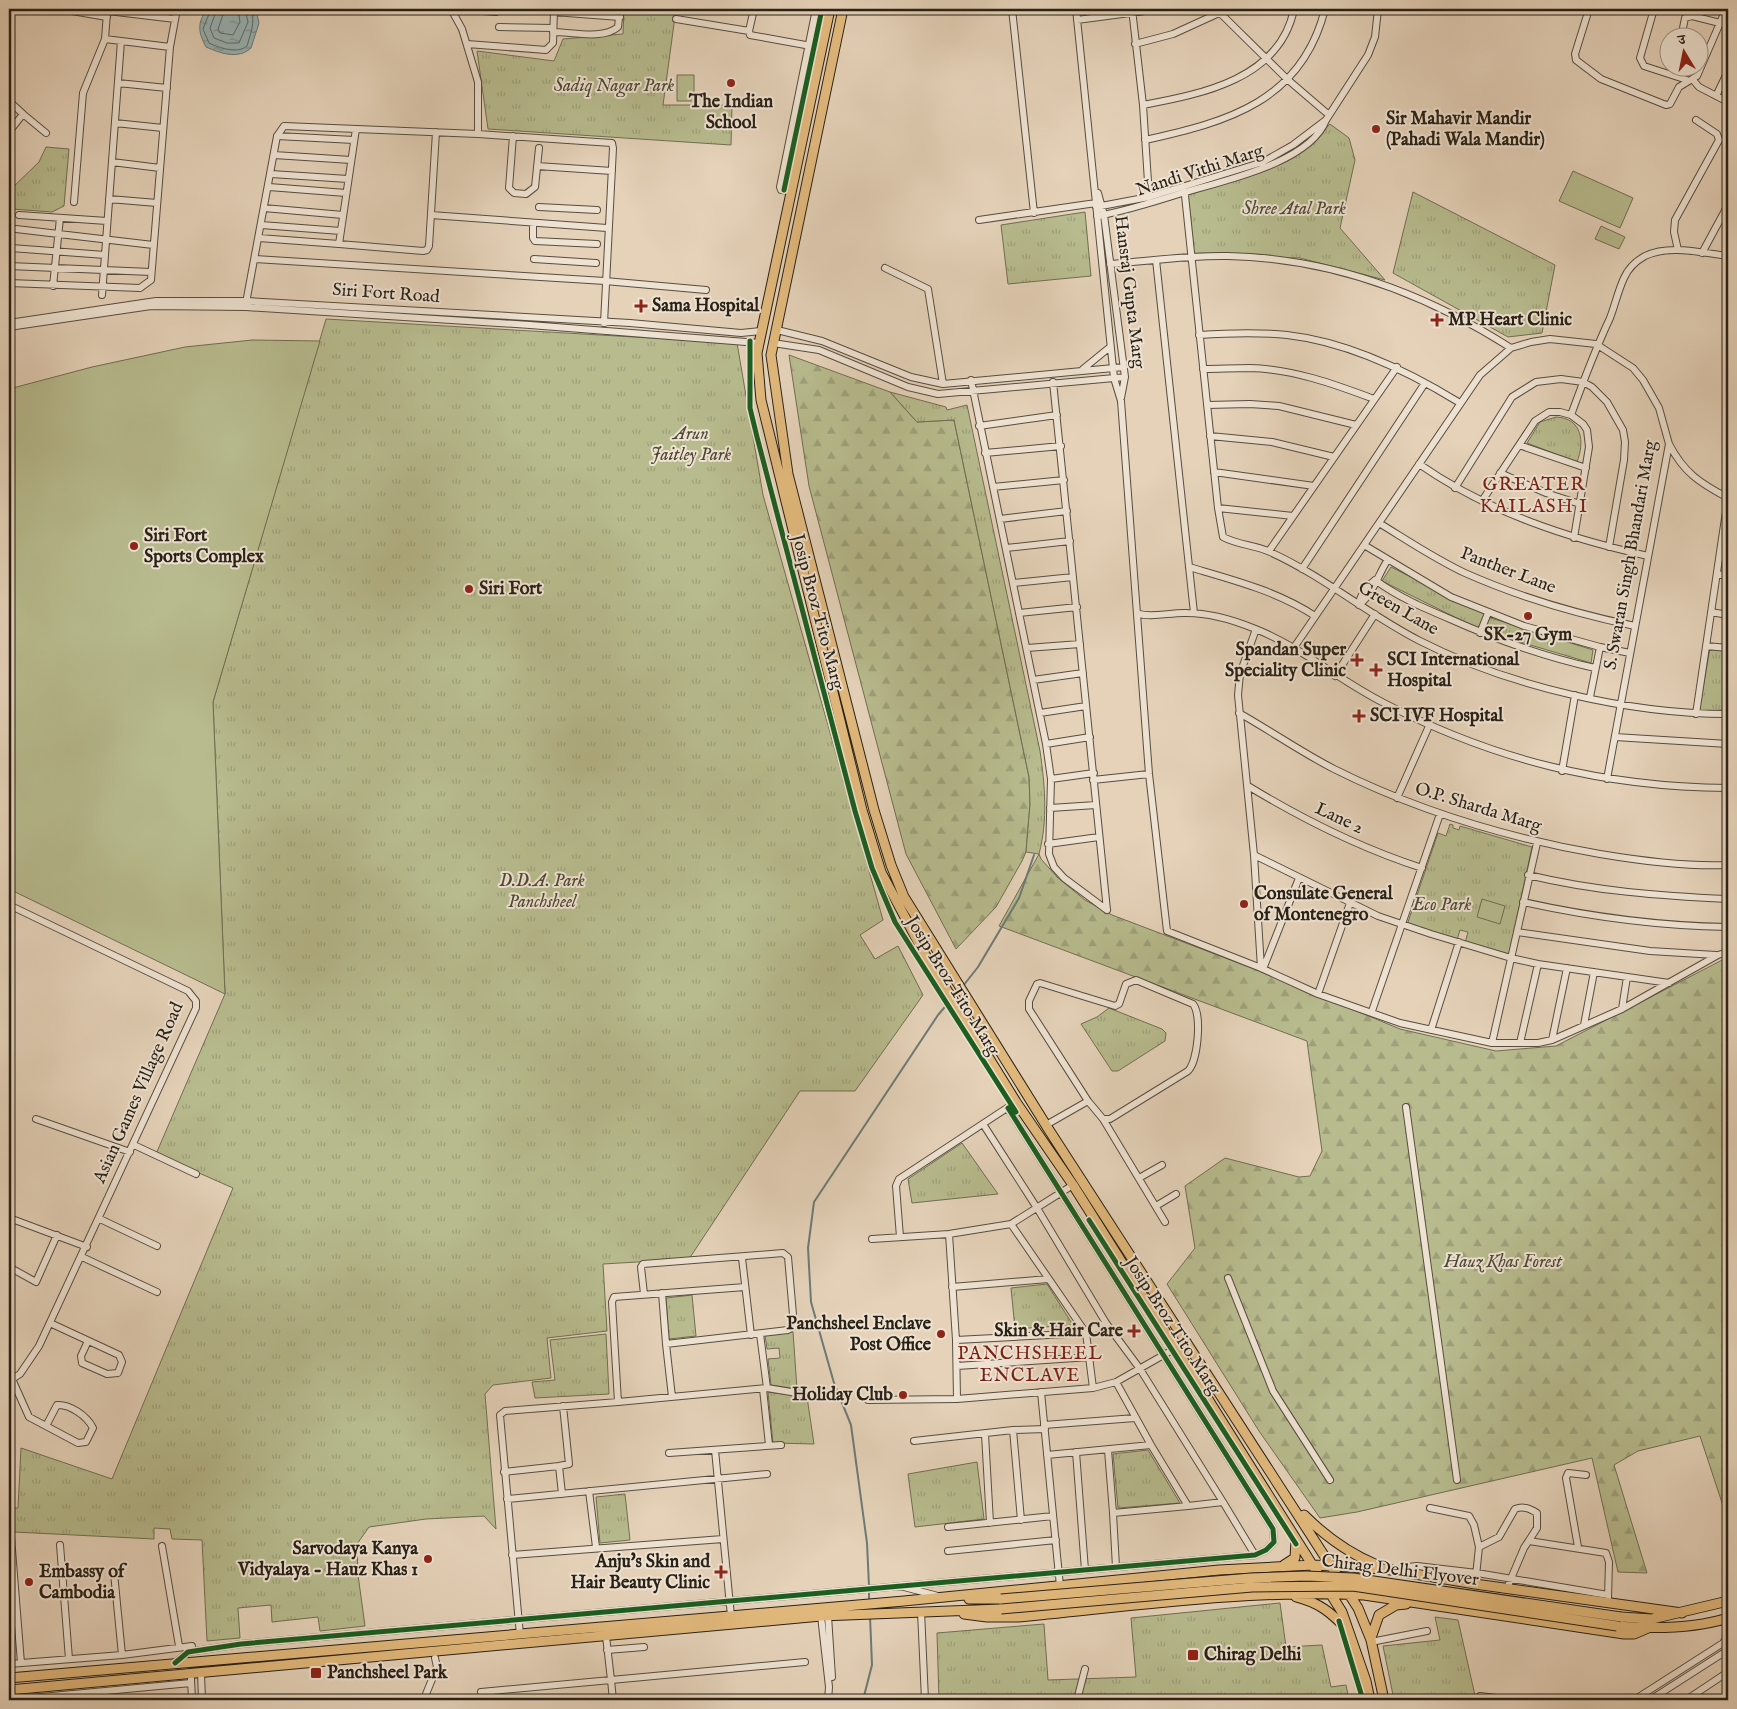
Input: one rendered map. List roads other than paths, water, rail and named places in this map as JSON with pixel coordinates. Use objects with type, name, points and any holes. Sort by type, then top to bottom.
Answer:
[{"type":"main road","name":"Josip Broz Tito Marg","points":[[830,9],[758,353],[761,392],[862,810],[881,872],[911,930],[1016,1102],[1073,1185],[1331,1593],[1351,1633],[1370,1700]]},
{"type":"main road","name":"Josip Broz Tito Marg","points":[[843,9],[771,355],[788,474],[874,810],[891,865],[904,897],[1046,1125],[1350,1594],[1358,1608],[1371,1641],[1384,1700]]},
{"type":"main road","points":[[761,392],[766,401],[773,398],[775,391]]},
{"type":"main road","points":[[1291,1503],[1326,1537],[1355,1556],[1385,1569]]},
{"type":"main road","points":[[1279,1567],[1295,1558],[1297,1551],[1295,1536]]},
{"type":"main road","points":[[9,1690],[191,1678],[201,1673],[606,1636],[826,1613],[939,1597],[1158,1576],[1279,1567],[1331,1565],[1385,1569],[1474,1584]]},
{"type":"main road","points":[[1158,1576],[1161,1604]]},
{"type":"main road","name":"Chirag Delhi Flyover","points":[[904,1601],[1001,1599],[1250,1578],[1306,1576],[1353,1578],[1621,1617],[1652,1618],[1728,1601]]},
{"type":"main road","points":[[1468,1610],[1459,1604],[1457,1594],[1462,1586],[1508,1584],[1682,1612]]},
{"type":"main road","name":"Chirag Delhi Flyover","points":[[942,1610],[1000,1608],[1252,1587],[1353,1586],[1617,1626],[1648,1628]]},
{"type":"main road","points":[[9,1678],[731,1616],[942,1610],[987,1617],[1018,1617],[1254,1594],[1350,1594],[1624,1634],[1634,1634],[1648,1628],[1701,1624],[1728,1618]]},
{"type":"main road","points":[[1282,1594],[1312,1601],[1326,1609],[1351,1633]]},
{"type":"main road","points":[[1371,1641],[1374,1622],[1386,1609],[1396,1605],[1423,1604]]},
{"type":"street","points":[[9,283],[102,291],[140,288],[148,284],[154,245],[170,47],[177,9]]},
{"type":"street","points":[[451,9],[462,29],[478,82],[478,134]]},
{"type":"street","points":[[457,9],[496,12]]},
{"type":"street","points":[[525,9],[620,17]]},
{"type":"street","points":[[499,27],[604,34],[613,32],[618,27],[620,9]]},
{"type":"street","points":[[754,9],[749,31],[750,35],[822,48]]},
{"type":"street","points":[[792,191],[781,190],[780,187],[816,9]]},
{"type":"street","points":[[1012,9],[1034,212]]},
{"type":"street","name":"Hansraj Gupta Marg","points":[[1076,9],[1098,206],[1110,264],[1124,367],[1125,377],[1121,401]]},
{"type":"street","points":[[1077,20],[1132,11],[1160,9]]},
{"type":"street","points":[[1144,105],[1197,94],[1234,81],[1267,58],[1286,30],[1294,9]]},
{"type":"street","points":[[1145,140],[1192,130],[1246,109],[1275,92],[1288,79],[1306,54],[1318,33],[1325,9]]},
{"type":"street","name":"Nandi Vithi Marg","points":[[979,220],[1034,212],[1098,206],[1148,197],[1250,173],[1281,160],[1310,141],[1322,129],[1327,118],[1368,55],[1374,37],[1378,9]]},
{"type":"street","points":[[1589,9],[1575,54],[1578,63],[1601,79],[1663,104],[1670,104],[1679,87],[1694,78]]},
{"type":"street","points":[[1654,9],[1640,58],[1641,63],[1644,66],[1690,80],[1728,102]]},
{"type":"street","points":[[1710,47],[1726,9]]},
{"type":"street","points":[[66,10],[175,19]]},
{"type":"street","points":[[467,44],[546,50],[553,43],[554,10]]},
{"type":"street","points":[[1135,44],[1173,34],[1219,10],[1327,118]]},
{"type":"street","points":[[1132,11],[1144,105],[1148,197]]},
{"type":"street","points":[[74,202],[83,93],[104,39],[108,12]]},
{"type":"street","points":[[1683,28],[1685,18],[1692,16],[1720,23]]},
{"type":"street","points":[[676,19],[749,31]]},
{"type":"street","points":[[104,39],[170,47]]},
{"type":"street","points":[[102,291],[121,41]]},
{"type":"street","points":[[1716,96],[1728,71]]},
{"type":"street","points":[[118,83],[167,88]]},
{"type":"street","points":[[9,101],[46,134]]},
{"type":"street","points":[[9,132],[23,114]]},
{"type":"street","points":[[1678,250],[1674,232],[1675,220],[1719,140],[1717,134],[1696,120]]},
{"type":"street","points":[[115,123],[163,128]]},
{"type":"street","points":[[246,304],[277,136],[284,126],[478,134],[612,143],[604,323]]},
{"type":"street","points":[[339,244],[356,129]]},
{"type":"street","points":[[259,238],[427,250],[430,246],[436,132]]},
{"type":"street","points":[[277,136],[354,140]]},
{"type":"street","points":[[513,136],[511,190],[526,194],[531,192],[535,186],[538,148]]},
{"type":"street","points":[[274,155],[351,160]]},
{"type":"street","points":[[112,162],[160,168]]},
{"type":"street","points":[[537,166],[612,171]]},
{"type":"street","points":[[271,174],[348,179]]},
{"type":"street","points":[[269,187],[346,193]]},
{"type":"street","points":[[1184,189],[1218,508],[1293,516]]},
{"type":"street","name":"Nandi Vithi Marg","points":[[1101,216],[1126,211],[1184,189]]},
{"type":"street","points":[[109,199],[157,203]]},
{"type":"street","points":[[1702,253],[1728,205]]},
{"type":"street","points":[[539,206],[597,210]]},
{"type":"street","points":[[264,208],[343,215]]},
{"type":"street","points":[[19,215],[107,221]]},
{"type":"street","points":[[432,216],[607,228]]},
{"type":"street","name":"Hansraj Gupta Marg","points":[[1101,216],[1110,347],[1114,378],[1121,401],[1139,614],[1149,774],[1167,931],[1262,968]]},
{"type":"street","points":[[53,286],[60,218]]},
{"type":"street","points":[[533,223],[533,238],[535,241],[597,244]]},
{"type":"street","points":[[261,225],[341,231]]},
{"type":"street","points":[[16,229],[154,245]]},
{"type":"street","points":[[11,248],[105,255]]},
{"type":"street","points":[[1571,414],[1596,344],[1610,317],[1624,278],[1632,265],[1645,256],[1662,251],[1678,250],[1728,256]]},
{"type":"street","points":[[1110,264],[1191,257],[1252,257],[1301,262],[1375,280],[1441,307],[1511,348]]},
{"type":"street","points":[[255,259],[605,281],[706,290]]},
{"type":"street","points":[[534,259],[596,263]]},
{"type":"street","points":[[1156,260],[1194,613]]},
{"type":"street","points":[[9,266],[151,272]]},
{"type":"street","points":[[885,268],[928,289],[942,384]]},
{"type":"street","name":"Siri Fort Road","points":[[9,322],[156,301],[604,323],[741,333],[762,331]]},
{"type":"street","name":"Siri Fort Road","points":[[9,327],[151,306],[246,304],[759,343]]},
{"type":"street","points":[[776,330],[822,340],[922,380],[942,384],[1124,367]]},
{"type":"street","points":[[1199,335],[1237,333],[1288,335],[1340,347],[1396,367],[1460,403]]},
{"type":"street","name":"S. Swaran Singh Bhandari Marg","points":[[1293,649],[1480,375],[1511,348],[1531,342],[1550,339],[1596,344],[1632,368],[1643,380],[1659,408],[1669,444],[1607,779]]},
{"type":"street","points":[[773,343],[819,350],[920,390],[938,394],[1053,382],[1125,377]]},
{"type":"street","points":[[1079,371],[1110,347]]},
{"type":"street","points":[[1269,551],[1396,367]]},
{"type":"street","points":[[1203,369],[1250,368],[1275,370],[1316,379],[1374,399]]},
{"type":"street","points":[[1455,488],[1501,412],[1517,393],[1536,382],[1561,378],[1583,382],[1600,393],[1608,402],[1623,430],[1625,442],[1609,547]]},
{"type":"street","points":[[920,390],[922,380]]},
{"type":"street","points":[[971,380],[1046,744],[1051,779],[1049,854],[1059,872],[1107,910],[1053,382]]},
{"type":"street","points":[[1302,569],[1425,383]]},
{"type":"street","points":[[1207,405],[1279,406],[1356,425]]},
{"type":"street","points":[[1482,501],[1535,421],[1544,414],[1555,411],[1571,414],[1587,430],[1589,447],[1574,538]]},
{"type":"street","points":[[979,426],[1057,415]]},
{"type":"street","points":[[1210,436],[1272,442],[1334,457]]},
{"type":"street","points":[[1669,444],[1686,470],[1700,482],[1728,498],[1725,541],[1717,574],[1696,714]]},
{"type":"street","points":[[1519,445],[1586,468]]},
{"type":"street","points":[[985,453],[1061,446]]},
{"type":"street","points":[[1419,464],[1455,488],[1526,522],[1574,538],[1648,556]]},
{"type":"street","points":[[1214,472],[1314,486]]},
{"type":"street","points":[[1500,473],[1546,493],[1580,504]]},
{"type":"street","points":[[993,487],[1064,480]]},
{"type":"street","name":"Green Lane","points":[[1218,508],[1223,537],[1269,551],[1420,641],[1474,666],[1517,680],[1576,695],[1696,714],[1728,714]]},
{"type":"street","points":[[1000,519],[1067,511]]},
{"type":"street","name":"Panther Lane","points":[[1379,523],[1463,572],[1508,591],[1551,605],[1635,626]]},
{"type":"street","points":[[1006,548],[1070,541]]},
{"type":"street","points":[[1364,545],[1387,561],[1429,585],[1488,613],[1524,626],[1600,647],[1630,653]]},
{"type":"street","points":[[1360,605],[1387,561]]},
{"type":"street","points":[[1189,567],[1274,594],[1294,602],[1315,616]]},
{"type":"street","points":[[1717,574],[1728,576]]},
{"type":"street","points":[[1013,583],[1073,577]]},
{"type":"street","points":[[1375,580],[1410,602],[1480,633],[1548,656],[1595,668]]},
{"type":"street","points":[[1019,613],[1077,608]]},
{"type":"street","points":[[1711,612],[1728,615]]},
{"type":"street","points":[[1139,614],[1194,613],[1238,622],[1256,629],[1293,649],[1335,676],[1429,726],[1494,751],[1562,771],[1607,779],[1660,786],[1728,788]]},
{"type":"street","points":[[1480,633],[1488,613]]},
{"type":"street","points":[[1335,676],[1375,614]]},
{"type":"street","points":[[1256,629],[1238,682],[1239,713],[1248,786],[1262,968]]},
{"type":"street","points":[[1026,648],[1080,644]]},
{"type":"street","points":[[1706,646],[1728,648]]},
{"type":"street","points":[[1590,697],[1600,647]]},
{"type":"street","points":[[1033,680],[1083,673]]},
{"type":"street","points":[[1562,771],[1576,695]]},
{"type":"street","points":[[1040,713],[1086,706]]},
{"type":"street","name":"O.P. Sharda Marg","points":[[1239,713],[1333,768],[1397,798],[1440,814],[1536,843],[1640,861],[1728,866]]},
{"type":"street","points":[[1397,798],[1429,726]]},
{"type":"street","points":[[1046,744],[1090,737]]},
{"type":"street","points":[[1615,738],[1728,744]]},
{"type":"street","points":[[1051,779],[1149,774]]},
{"type":"street","name":"Lane 2","points":[[1248,786],[1301,818],[1349,841],[1422,868]]},
{"type":"street","points":[[1050,808],[1096,805]]},
{"type":"street","points":[[1372,1011],[1403,926],[1440,814]]},
{"type":"street","points":[[1048,844],[1099,837]]},
{"type":"street","points":[[1492,1043],[1536,843]]},
{"type":"street","points":[[1254,855],[1350,903],[1403,926],[1511,958],[1538,964],[1670,982]]},
{"type":"street","points":[[1528,875],[1568,884],[1624,892],[1728,898]]},
{"type":"street","points":[[1262,968],[1299,878]]},
{"type":"street","points":[[1523,902],[1572,913],[1623,920],[1692,927],[1728,927]]},
{"type":"street","points":[[1318,994],[1350,903]]},
{"type":"street","name":"Asian Games Village Road","points":[[9,905],[192,994],[196,1001],[195,1013],[50,1324],[30,1360],[20,1374],[10,1380]]},
{"type":"street","points":[[1517,932],[1641,950],[1718,955]]},
{"type":"street","points":[[1431,1030],[1459,942]]},
{"type":"street","points":[[1262,968],[1318,994],[1372,1011],[1400,1023],[1492,1043],[1538,1043],[1552,1040],[1622,1009],[1718,955],[1728,952]]},
{"type":"street","points":[[1520,1043],[1538,964]]},
{"type":"street","points":[[1552,1040],[1567,968]]},
{"type":"street","points":[[1584,1025],[1594,972]]},
{"type":"street","points":[[1622,1009],[1627,976]]},
{"type":"street","points":[[1103,1119],[1110,1119],[1188,1071],[1195,1063],[1198,1018],[1193,1004],[1136,980],[1126,984],[1119,1004],[1115,1006],[1040,983],[1037,984],[1029,1001],[1029,1009],[1088,1101],[1103,1119],[1165,1222]]},
{"type":"street","points":[[1046,1125],[1088,1101]]},
{"type":"street","points":[[900,1237],[897,1182],[1016,1102]]},
{"type":"street","points":[[1406,1107],[1457,1480]]},
{"type":"street","points":[[175,1663],[188,1652],[241,1644],[1255,1555],[1271,1546],[1274,1542],[1274,1532],[1008,1108]]},
{"type":"street","points":[[36,1119],[130,1152]]},
{"type":"street","points":[[982,1124],[1037,1208],[1106,1323],[1140,1369],[1255,1555]]},
{"type":"street","points":[[134,1145],[196,1174]]},
{"type":"street","points":[[1139,1178],[1162,1165]]},
{"type":"street","points":[[872,1239],[949,1234],[1011,1224],[1073,1185]]},
{"type":"street","points":[[1156,1206],[1176,1194]]},
{"type":"street","points":[[9,1225],[12,1219],[87,1247]]},
{"type":"street","points":[[100,1219],[157,1246]]},
{"type":"street","points":[[1011,1224],[1086,1333],[1093,1388]]},
{"type":"street","points":[[949,1234],[956,1340],[957,1399]]},
{"type":"street","points":[[9,1267],[36,1282],[57,1235]]},
{"type":"street","points":[[644,1294],[641,1267],[643,1264],[742,1258],[784,1253],[788,1257],[794,1326],[788,1330],[760,1334],[666,1344]]},
{"type":"street","points":[[82,1257],[158,1292]]},
{"type":"street","points":[[742,1258],[751,1335]]},
{"type":"street","points":[[1228,1278],[1274,1391],[1330,1480]]},
{"type":"street","points":[[952,1287],[1048,1279]]},
{"type":"street","points":[[618,1402],[612,1300],[616,1297],[644,1294],[745,1287]]},
{"type":"street","points":[[662,1293],[672,1397]]},
{"type":"street","points":[[956,1340],[1086,1333],[1106,1323]]},
{"type":"street","points":[[50,1324],[88,1341],[119,1355],[122,1362],[118,1373],[107,1374],[82,1363],[82,1356],[88,1341]]},
{"type":"street","points":[[760,1334],[769,1445]]},
{"type":"street","points":[[868,1400],[957,1399],[1093,1388],[1116,1382],[1176,1348]]},
{"type":"street","points":[[957,1366],[1090,1357]]},
{"type":"street","points":[[10,1380],[29,1417],[78,1443],[86,1442],[93,1428],[89,1420],[64,1405],[57,1405],[46,1426]]},
{"type":"street","points":[[1116,1382],[1135,1418],[1188,1506]]},
{"type":"street","points":[[520,1635],[499,1418],[501,1413],[505,1411],[765,1388],[804,1394]]},
{"type":"street","points":[[1040,1392],[1060,1586]]},
{"type":"street","points":[[504,1472],[569,1464],[563,1406]]},
{"type":"street","points":[[914,1441],[1135,1418]]},
{"type":"street","points":[[1013,1430],[1021,1520]]},
{"type":"street","points":[[984,1434],[990,1522]]},
{"type":"street","points":[[669,1452],[781,1445]]},
{"type":"street","points":[[1047,1455],[1151,1445]]},
{"type":"street","points":[[715,1450],[731,1616]]},
{"type":"street","points":[[1108,1450],[1116,1567]]},
{"type":"street","points":[[1076,1452],[1085,1570]]},
{"type":"street","points":[[559,1466],[562,1494]]},
{"type":"street","points":[[1578,1547],[1566,1478],[1570,1473],[1586,1475]]},
{"type":"street","points":[[507,1499],[767,1474]]},
{"type":"street","points":[[589,1491],[596,1548]]},
{"type":"street","points":[[1113,1513],[1223,1502]]},
{"type":"street","points":[[1400,1571],[1408,1567],[1417,1566],[1477,1573],[1508,1584],[1521,1552],[1537,1528],[1539,1520],[1537,1513],[1521,1507],[1511,1514],[1500,1537],[1480,1547]]},
{"type":"street","points":[[1430,1508],[1469,1516],[1474,1525],[1480,1547],[1474,1584]]},
{"type":"street","points":[[9,1512],[21,1663]]},
{"type":"street","points":[[948,1527],[1053,1516]]},
{"type":"street","points":[[512,1555],[723,1539]]},
{"type":"street","points":[[948,1551],[1056,1540]]},
{"type":"street","points":[[1529,1541],[1601,1551],[1608,1556],[1608,1599]]},
{"type":"street","points":[[60,1545],[69,1659]]},
{"type":"street","points":[[162,1546],[179,1646]]},
{"type":"street","points":[[114,1573],[122,1655]]},
{"type":"street","points":[[900,1586],[939,1597]]},
{"type":"street","points":[[921,1611],[925,1700]]},
{"type":"street","points":[[826,1613],[830,1700]]},
{"type":"street","points":[[9,1614],[17,1614]]},
{"type":"street","points":[[1371,1641],[1427,1631]]},
{"type":"street","points":[[1634,1700],[1723,1643],[1728,1635]]},
{"type":"street","points":[[606,1636],[612,1700]]},
{"type":"street","points":[[1650,1700],[1728,1651],[1723,1643]]},
{"type":"street","points":[[9,1664],[122,1655],[179,1646],[192,1646]]},
{"type":"street","points":[[607,1650],[644,1647]]},
{"type":"street","points":[[426,1694],[437,1667],[436,1658]]},
{"type":"street","points":[[481,1692],[806,1662]]},
{"type":"street","points":[[1077,1700],[1085,1668]]},
{"type":"street","points":[[1686,1700],[1728,1672]]},
{"type":"street","points":[[9,1700],[191,1678],[192,1699],[202,1699],[201,1673]]},
{"type":"street","points":[[1480,1696],[1513,1700]]},
{"type":"street","points":[[789,1700],[797,1700]]},
{"type":"water","points":[[207,9],[256,9],[259,23],[251,48],[246,52],[235,55],[206,47],[201,37],[200,23]]},
{"type":"waterway","points":[[963,986],[978,967],[1019,898],[1034,855]]},
{"type":"waterway","points":[[869,1586],[867,1543],[851,1425],[834,1383],[811,1302],[808,1248],[814,1202],[938,1015],[950,1001]]},
{"type":"waterway","points":[[869,1591],[869,1601]]},
{"type":"waterway","points":[[863,1700],[872,1665],[870,1616]]},
{"type":"place","name":"The Indian School","points":[[731,83]]},
{"type":"place","name":"Sir Mahavir Mandir (Pahadi Wala Mandir)","points":[[1376,129]]},
{"type":"place","name":"Sama Hospital","points":[[641,306]]},
{"type":"place","name":"MP Heart Clinic","points":[[1437,320]]},
{"type":"place","name":"Siri Fort Sports Complex","points":[[134,546]]},
{"type":"place","name":"Siri Fort","points":[[469,589]]},
{"type":"place","name":"SK-27 Gym","points":[[1528,616]]},
{"type":"place","name":"Spandan Super Speciality Clinic","points":[[1357,660]]},
{"type":"place","name":"SCI International Hospital","points":[[1376,670]]},
{"type":"place","name":"SCI IVF Hospital","points":[[1359,716]]},
{"type":"place","name":"Consulate General of Montenegro","points":[[1244,904]]},
{"type":"place","name":"Skin & Hair Care","points":[[1134,1331]]},
{"type":"place","name":"Panchsheel Enclave Post Office","points":[[941,1334]]},
{"type":"place","name":"Holiday Club","points":[[903,1395]]},
{"type":"place","name":"Sarvodaya Kanya Vidyalaya - Hauz Khas 1","points":[[428,1559]]},
{"type":"place","name":"Anju's Skin and Hair Beauty Clinic","points":[[721,1572]]},
{"type":"place","name":"Embassy of Cambodia","points":[[29,1582]]},
{"type":"place","name":"Chirag Delhi","points":[[1193,1655]]},
{"type":"place","name":"Panchsheel Park","points":[[316,1673]]},
{"type":"district","name":"GREATER KAILASH I","points":[[1534,496]]},
{"type":"district","name":"PANCHSHEEL ENCLAVE","points":[[1030,1365]]},
{"type":"park label","name":"Sadiq Nagar Park","points":[[614,86]]},
{"type":"park label","name":"Shree Atal Park","points":[[1294,209]]},
{"type":"park label","name":"Arun Jaitley Park","points":[[691,444]]},
{"type":"park label","name":"D.D.A. Park Panchsheel","points":[[542,891]]},
{"type":"park label","name":"Eco Park","points":[[1442,905]]},
{"type":"park label","name":"Hauz Khas Forest","points":[[1503,1262]]}]
